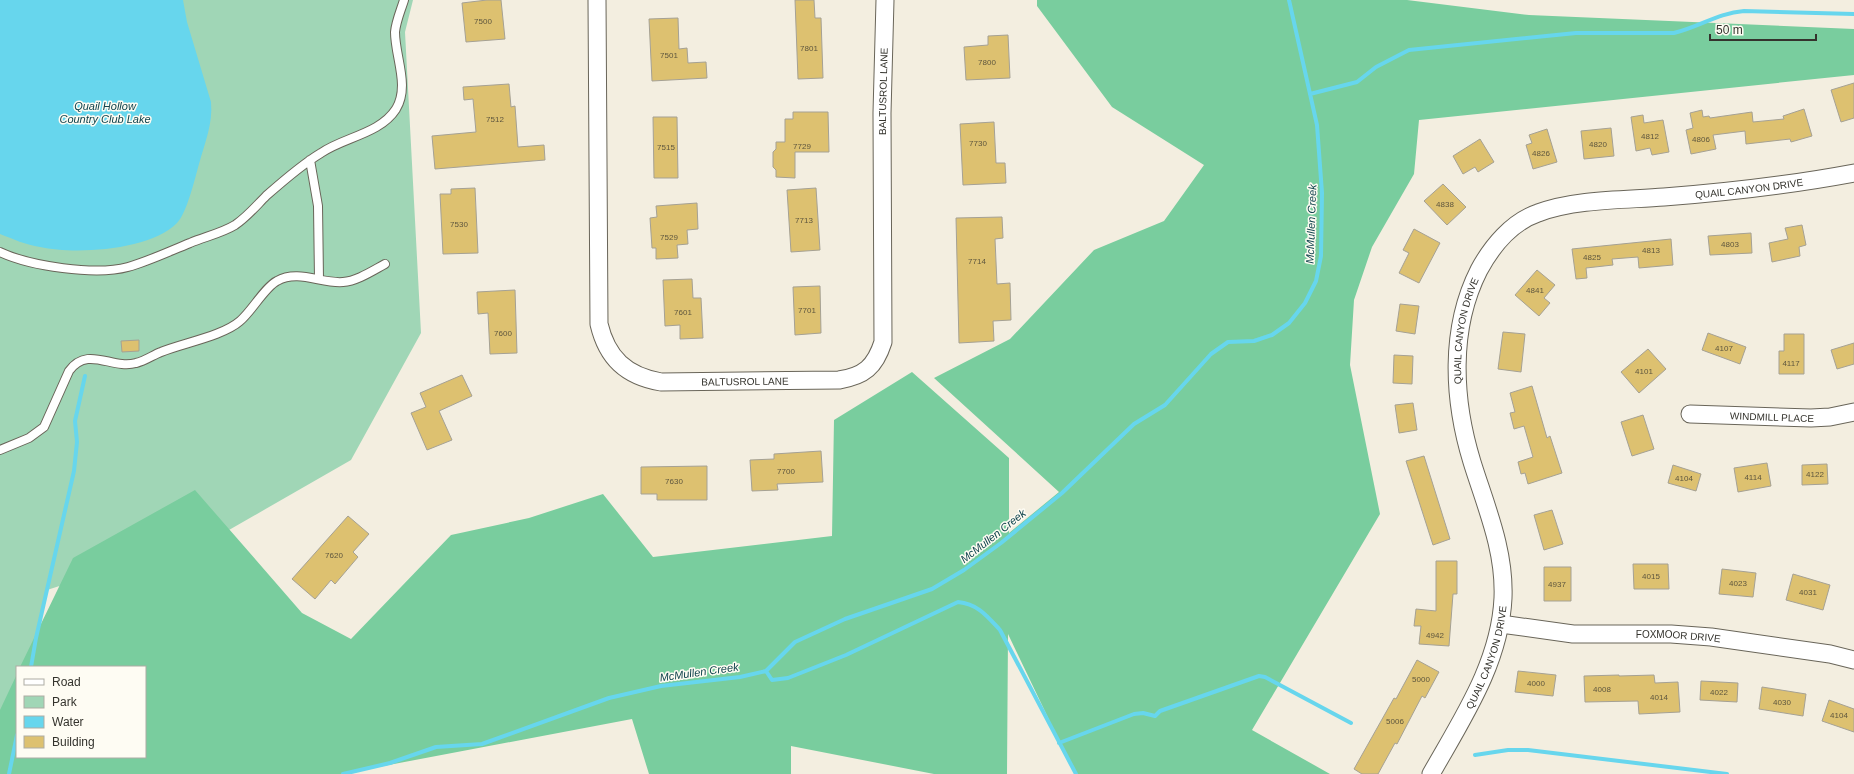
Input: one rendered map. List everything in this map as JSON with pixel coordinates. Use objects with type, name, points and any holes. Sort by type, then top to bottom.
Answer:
[{"type":"street","name":"BALTUSROL LANE","points":[[597,0],[599,324],[602,338],[608,351],[619,364],[632,373],[646,379],[661,382],[839,380],[861,374],[870,367],[880,353],[883,342],[883,98],[885,0]]},
{"type":"street","name":"QUAIL CANYON DRIVE","points":[[1431,774],[1482,682],[1494,651],[1501,624],[1503,597],[1502,565],[1496,534],[1462,423],[1457,388],[1460,336],[1467,303],[1474,280],[1485,259],[1499,240],[1509,230],[1527,218],[1557,207],[1744,191],[1800,184],[1854,173]]},
{"type":"street","name":"WINDMILL PLACE","points":[[1690,414],[1811,418],[1830,417],[1854,412]]},
{"type":"street","name":"FOXMOOR DRIVE","points":[[1501,624],[1573,634],[1656,634],[1711,637],[1830,654],[1854,660]]},
{"type":"lane","points":[[0,252],[34,262],[90,271],[127,267],[234,225],[310,160],[333,145],[366,132],[384,122],[396,109],[401,96],[402,82],[395,31],[404,0]]},
{"type":"lane","points":[[310,160],[318,206],[319,279]]},
{"type":"lane","points":[[0,450],[29,438],[44,427],[69,371],[74,364],[80,361],[89,358],[127,364],[136,363],[159,352],[218,333],[239,322],[276,281],[292,277],[319,279],[333,282],[352,281],[385,264]]},
{"type":"green space","points":[[0,0],[413,0],[405,32],[421,333],[351,460],[222,534],[47,590],[31,666],[16,666],[16,737],[0,774]]},
{"type":"green space","points":[[1037,0],[1407,0],[1529,15],[1854,29],[1854,75],[1419,120],[1414,174],[1372,247],[1354,300],[1350,365],[1380,514],[1252,730],[1330,774],[1075,774],[1008,634],[1007,774],[934,774],[791,746],[791,774],[649,774],[632,719],[341,774],[0,774],[0,710],[16,676],[16,758],[146,758],[146,666],[20,666],[73,558],[195,490],[302,613],[351,639],[451,535],[529,518],[603,494],[653,557],[832,536],[834,420],[912,372],[1009,458],[1009,533],[1059,492],[934,378],[1010,339],[1094,250],[1164,221],[1204,165],[1112,107],[1037,6]]},
{"type":"water","name":"Quail Hollow Country Club Lake","points":[[0,0],[183,0],[187,22],[211,102],[211,118],[193,186],[184,212],[177,223],[165,232],[132,245],[92,250],[55,249],[35,246],[0,234]]},
{"type":"building","points":[[501,0],[505,39],[466,42],[462,3]]},
{"type":"building","points":[[795,0],[814,0],[815,18],[821,18],[823,78],[798,79]]},
{"type":"building","points":[[678,18],[679,49],[687,48],[688,63],[706,62],[707,78],[652,81],[649,19]]},
{"type":"building","points":[[1008,35],[1010,78],[966,80],[964,47],[988,45],[988,36]]},
{"type":"building","points":[[1854,83],[1854,118],[1841,122],[1831,90]]},
{"type":"building","points":[[509,84],[511,107],[515,106],[518,147],[544,145],[545,160],[435,169],[432,136],[476,132],[473,99],[464,100],[463,87]]},
{"type":"building","points":[[1804,109],[1812,136],[1791,142],[1790,139],[1746,144],[1745,131],[1713,135],[1716,149],[1691,154],[1686,130],[1693,128],[1690,113],[1702,110],[1703,117],[1709,116],[1710,118],[1752,112],[1753,122],[1784,119],[1783,116]]},
{"type":"building","points":[[793,112],[828,112],[829,152],[795,152],[795,178],[776,177],[776,170],[773,167],[773,152],[776,149],[776,142],[785,142],[785,119],[793,119]]},
{"type":"building","points":[[1643,115],[1644,123],[1663,120],[1669,152],[1652,155],[1650,148],[1636,151],[1631,117]]},
{"type":"building","points":[[653,117],[677,117],[678,178],[654,178]]},
{"type":"building","points":[[994,122],[996,163],[1005,163],[1006,183],[963,185],[960,124]]},
{"type":"building","points":[[1611,128],[1614,156],[1584,159],[1581,131]]},
{"type":"building","points":[[1547,129],[1557,162],[1533,169],[1526,145],[1532,143],[1529,135]]},
{"type":"building","points":[[1480,139],[1494,162],[1478,172],[1475,167],[1463,174],[1453,156]]},
{"type":"building","points":[[1443,184],[1466,207],[1447,225],[1424,201]]},
{"type":"building","points":[[475,188],[478,253],[443,254],[440,194],[451,194],[451,189]]},
{"type":"building","points":[[816,188],[820,250],[791,252],[787,190]]},
{"type":"building","points":[[697,203],[698,229],[687,230],[688,244],[677,245],[678,258],[656,259],[656,248],[652,248],[650,218],[657,217],[656,206]]},
{"type":"building","points":[[1002,217],[1003,238],[995,239],[997,284],[1010,283],[1011,320],[993,321],[994,341],[959,343],[956,218]]},
{"type":"building","points":[[1802,225],[1806,245],[1799,247],[1800,256],[1772,262],[1769,243],[1788,239],[1785,228]]},
{"type":"building","points":[[1414,229],[1440,243],[1419,283],[1399,273],[1409,253],[1403,250]]},
{"type":"building","points":[[1751,233],[1752,253],[1710,255],[1708,236]]},
{"type":"building","points":[[1671,239],[1673,265],[1639,268],[1638,257],[1612,259],[1613,265],[1586,268],[1587,278],[1576,279],[1572,249]]},
{"type":"building","points":[[1537,270],[1555,285],[1544,298],[1550,303],[1539,316],[1515,295]]},
{"type":"building","points":[[692,279],[693,298],[701,298],[703,338],[680,339],[680,325],[665,326],[663,280]]},
{"type":"building","points":[[820,286],[821,333],[795,335],[793,287]]},
{"type":"building","points":[[515,290],[517,353],[490,354],[488,313],[478,314],[477,292]]},
{"type":"building","points":[[1400,304],[1419,306],[1415,334],[1396,331]]},
{"type":"building","points":[[1503,332],[1525,334],[1521,372],[1498,369]]},
{"type":"building","points":[[1708,333],[1746,347],[1740,364],[1702,350]]},
{"type":"building","points":[[1784,334],[1804,334],[1804,374],[1779,374],[1779,351],[1784,351]]},
{"type":"building","points":[[139,340],[139,351],[122,352],[121,341]]},
{"type":"building","points":[[1854,343],[1854,364],[1837,369],[1831,350]]},
{"type":"building","points":[[1648,349],[1666,369],[1639,393],[1621,372]]},
{"type":"building","points":[[1394,355],[1413,356],[1412,384],[1393,383]]},
{"type":"building","points":[[462,375],[472,396],[439,411],[452,440],[427,450],[411,413],[426,407],[420,393]]},
{"type":"building","points":[[1532,386],[1547,438],[1550,436],[1562,473],[1528,484],[1525,473],[1521,474],[1518,462],[1533,457],[1524,426],[1514,429],[1510,413],[1515,412],[1510,393]]},
{"type":"building","points":[[1413,403],[1417,430],[1399,433],[1395,405]]},
{"type":"building","points":[[1643,415],[1654,449],[1632,456],[1621,422]]},
{"type":"building","points":[[821,451],[823,482],[777,484],[778,490],[752,491],[750,460],[774,459],[774,454]]},
{"type":"building","points":[[1424,456],[1450,539],[1433,545],[1406,461]]},
{"type":"building","points":[[1767,463],[1771,486],[1738,492],[1734,468]]},
{"type":"building","points":[[1827,464],[1828,484],[1802,485],[1802,465]]},
{"type":"building","points":[[1673,465],[1701,474],[1696,491],[1668,483]]},
{"type":"building","points":[[707,466],[707,500],[657,500],[657,494],[641,494],[641,467]]},
{"type":"building","points":[[1552,510],[1563,544],[1544,550],[1534,515]]},
{"type":"building","points":[[348,516],[369,534],[353,552],[358,557],[335,584],[331,580],[315,599],[292,579]]},
{"type":"building","points":[[1436,561],[1457,561],[1457,594],[1453,594],[1449,646],[1419,644],[1421,626],[1414,626],[1416,609],[1436,611]]},
{"type":"building","points":[[1633,564],[1668,564],[1669,589],[1634,589]]},
{"type":"building","points":[[1544,567],[1571,567],[1571,601],[1544,601]]},
{"type":"building","points":[[1722,569],[1756,573],[1753,597],[1719,594]]},
{"type":"building","points":[[1793,574],[1830,585],[1823,610],[1786,600]]},
{"type":"building","points":[[1417,660],[1439,672],[1425,698],[1422,696],[1397,744],[1395,743],[1378,774],[1362,774],[1354,769],[1394,698],[1396,699]]},
{"type":"building","points":[[1518,671],[1556,675],[1553,696],[1515,692]]},
{"type":"building","points":[[1654,675],[1655,683],[1678,682],[1680,712],[1639,714],[1638,701],[1585,702],[1584,676]]},
{"type":"building","points":[[1701,681],[1738,683],[1737,702],[1700,700]]},
{"type":"building","points":[[1762,687],[1806,694],[1803,716],[1759,709]]},
{"type":"building","points":[[1829,700],[1854,709],[1854,732],[1822,721]]},
{"type":"waterway","name":"McMullen Creek","points":[[343,774],[390,763],[436,747],[482,744],[609,698],[661,686],[740,677],[766,671],[795,642],[845,619],[932,589],[964,570],[1001,543],[1062,493],[1134,424],[1165,405],[1211,354],[1228,342],[1254,341],[1272,335],[1289,323],[1305,303],[1316,281],[1321,256],[1322,193],[1317,125],[1289,0]]},
{"type":"waterway","points":[[1310,94],[1357,82],[1376,67],[1409,50],[1576,33],[1674,33],[1726,14],[1744,11],[1854,14]]},
{"type":"waterway","points":[[31,666],[36,638],[74,471],[77,442],[75,421],[85,376]]},
{"type":"waterway","points":[[766,671],[772,680],[788,678],[846,655],[958,602],[965,603],[977,608],[1000,630],[1076,774]]},
{"type":"waterway","points":[[1059,743],[1134,714],[1143,713],[1155,716],[1160,711],[1259,676],[1265,677],[1351,723]]},
{"type":"waterway","points":[[9,774],[16,740]]},
{"type":"waterway","points":[[1475,755],[1508,750],[1528,750],[1727,774]]}]
